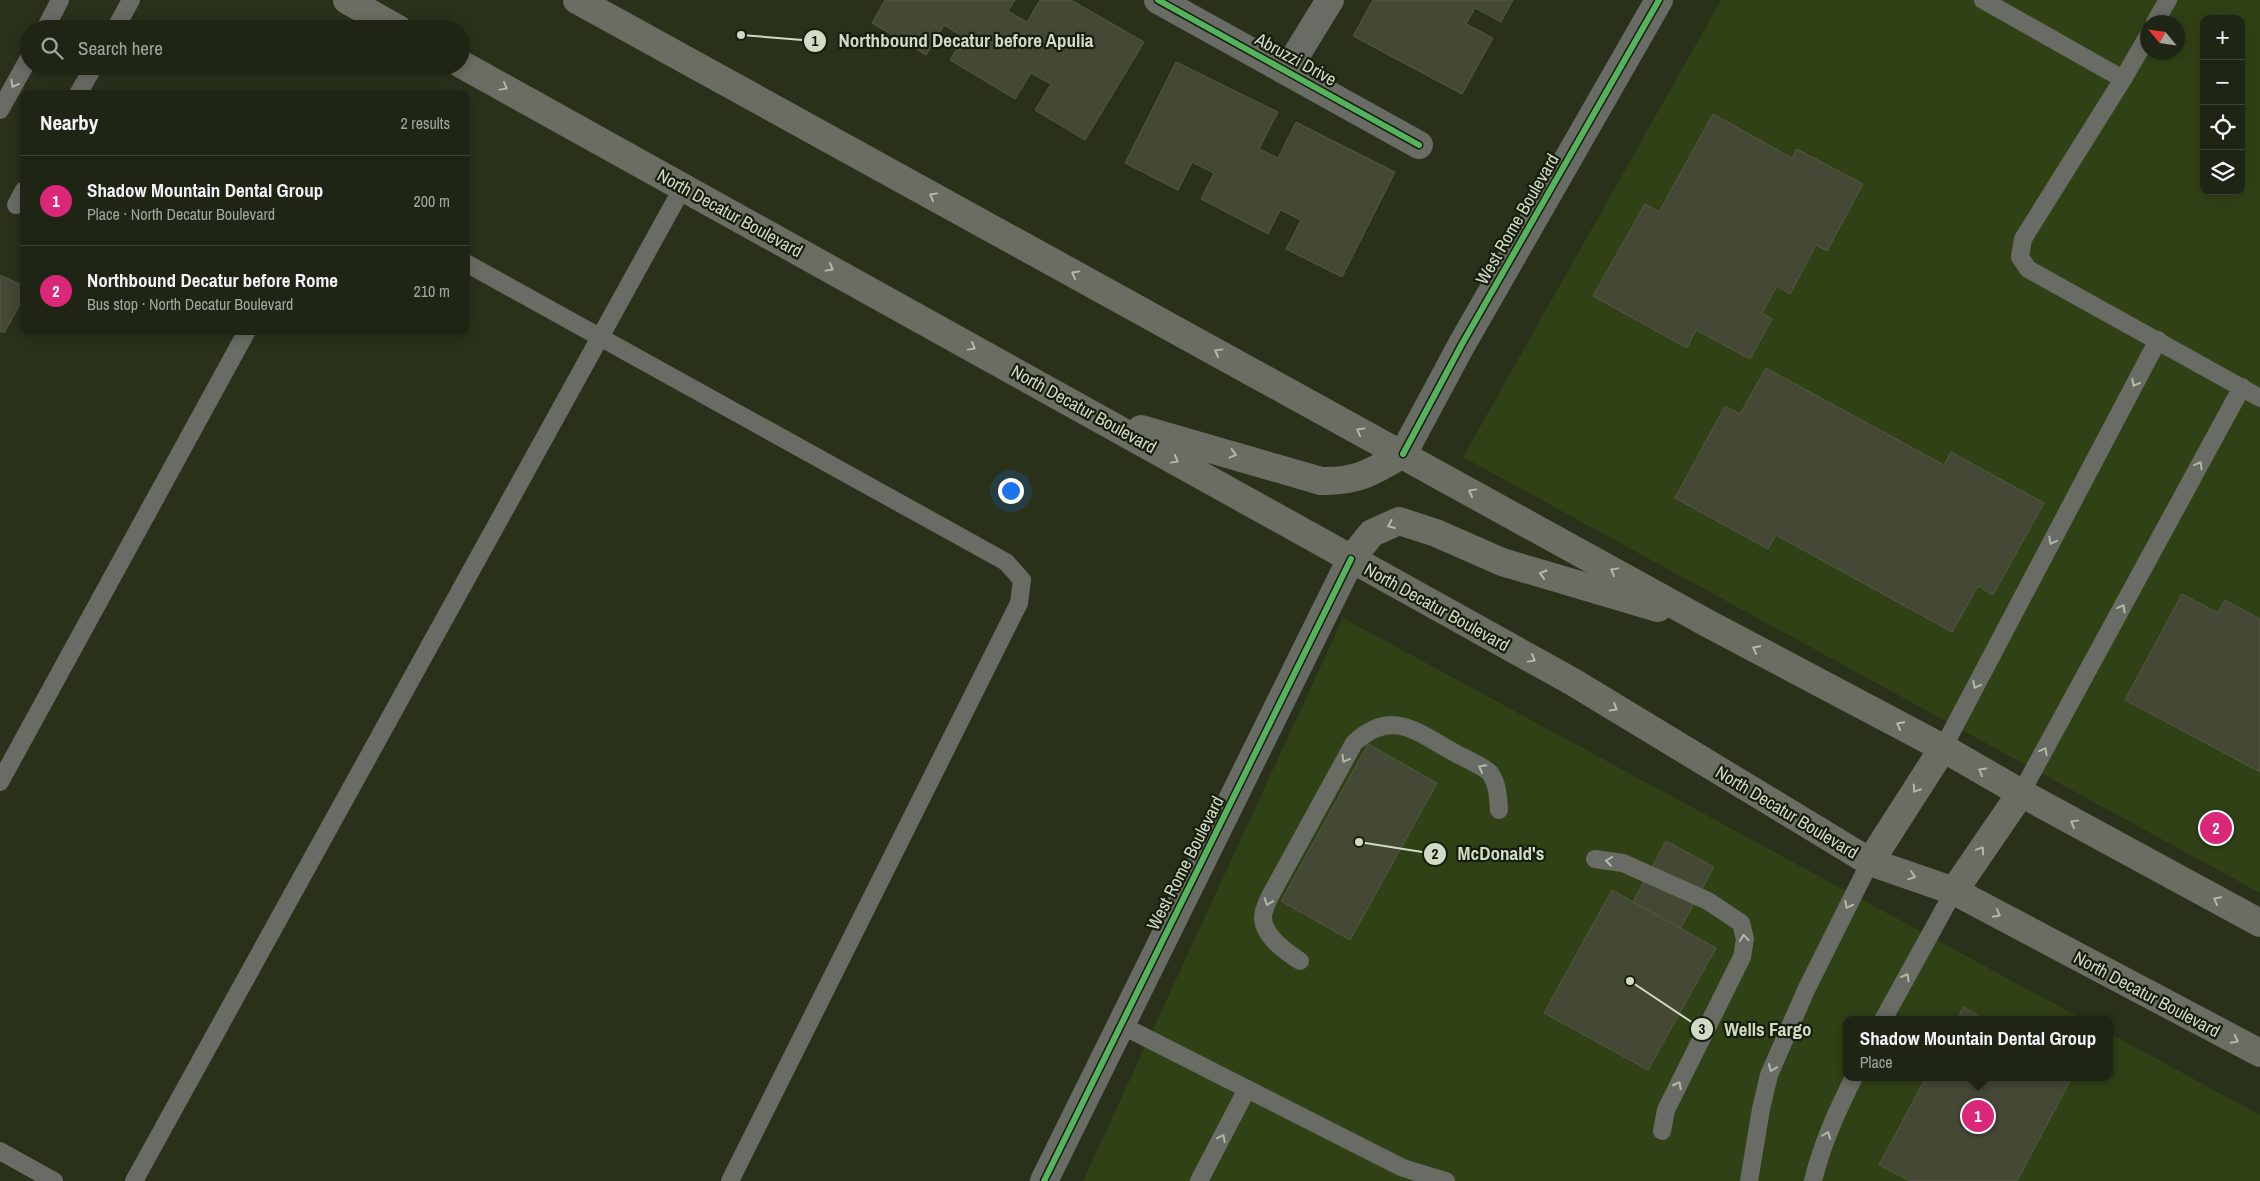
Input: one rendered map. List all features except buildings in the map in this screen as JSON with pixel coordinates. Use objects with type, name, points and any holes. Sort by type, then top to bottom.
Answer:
[{"type":"main road","points":[[347,0],[382,20]]},
{"type":"main road","points":[[577,0],[1707,623],[1942,748],[2020,793],[2260,923]]},
{"type":"main road","name":"North Decatur Boulevard","points":[[470,69],[1573,682],[1870,862],[1954,891],[2260,1053]]},
{"type":"main road","points":[[1101,419],[1321,481],[1342,481],[1369,474],[1403,454]]},
{"type":"main road","points":[[1351,559],[1372,533],[1399,521],[1436,532],[1502,562],[1707,623]]},
{"type":"main road","points":[[1870,862],[1942,748]]},
{"type":"main road","points":[[1954,891],[2020,793]]},
{"type":"street","name":"Abruzzi Drive","points":[[1158,0],[1288,70],[1419,145]]},
{"type":"street","points":[[1288,70],[1330,0]]},
{"type":"street","name":"West Rome Boulevard","points":[[1403,454],[1462,344],[1659,0]]},
{"type":"street","name":"West Rome Boulevard","points":[[1044,1181],[1351,559]]},
{"type":"lane","points":[[50,20],[60,0]]},
{"type":"lane","points":[[120,20],[131,0]]},
{"type":"lane","points":[[1983,0],[2123,79]]},
{"type":"lane","points":[[2159,15],[2168,0]]},
{"type":"lane","points":[[2140,50],[2023,239],[2020,257],[2028,269],[2260,398]]},
{"type":"lane","points":[[0,110],[20,74]]},
{"type":"lane","points":[[80,90],[89,75]]},
{"type":"lane","points":[[134,1181],[683,187]]},
{"type":"lane","points":[[470,265],[1006,562],[1022,580],[1019,603],[730,1181]]},
{"type":"lane","points":[[0,782],[245,335]]},
{"type":"lane","points":[[1942,748],[2158,340]]},
{"type":"lane","points":[[2020,793],[2242,387]]},
{"type":"lane","points":[[1300,961],[1285,952],[1267,931],[1263,917],[1269,898],[1354,743],[1367,731],[1380,725],[1403,726],[1490,772],[1498,790],[1499,810]]},
{"type":"lane","points":[[1596,859],[1623,863],[1708,901],[1741,922],[1746,940],[1742,957],[1666,1110],[1662,1130]]},
{"type":"lane","points":[[1749,1181],[1761,1108],[1769,1075],[1806,990],[1870,862]]},
{"type":"lane","points":[[1885,1016],[1954,891]]},
{"type":"lane","points":[[1121,1025],[1247,1089],[1400,1174],[1446,1181]]},
{"type":"lane","points":[[1813,1181],[1818,1158],[1834,1118],[1852,1081]]},
{"type":"lane","points":[[1200,1181],[1247,1089]]},
{"type":"lane","points":[[0,1151],[54,1181]]},
{"type":"shaded area","points":[[1721,0],[2260,0],[2260,893],[1463,457]]},
{"type":"shaded area","points":[[1343,618],[2077,1016],[1843,1016],[1843,1081],[2113,1081],[2113,1035],[2260,1115],[2260,1181],[1083,1181]]},
{"type":"cycle path","points":[[1158,0],[1419,145]]},
{"type":"cycle path","points":[[1403,454],[1462,344],[1659,0]]},
{"type":"cycle path","points":[[1044,1181],[1351,559]]},
{"type":"place","name":"Northbound Decatur before Apulia","points":[[741,35]]},
{"type":"place","name":"Northbound Decatur before Rome","points":[[2216,828]]},
{"type":"place","name":"McDonald's","points":[[1359,842]]},
{"type":"place","name":"Wells Fargo","points":[[1630,981]]},
{"type":"place","name":"Shadow Mountain Dental Group","points":[[1978,1116]]}]
